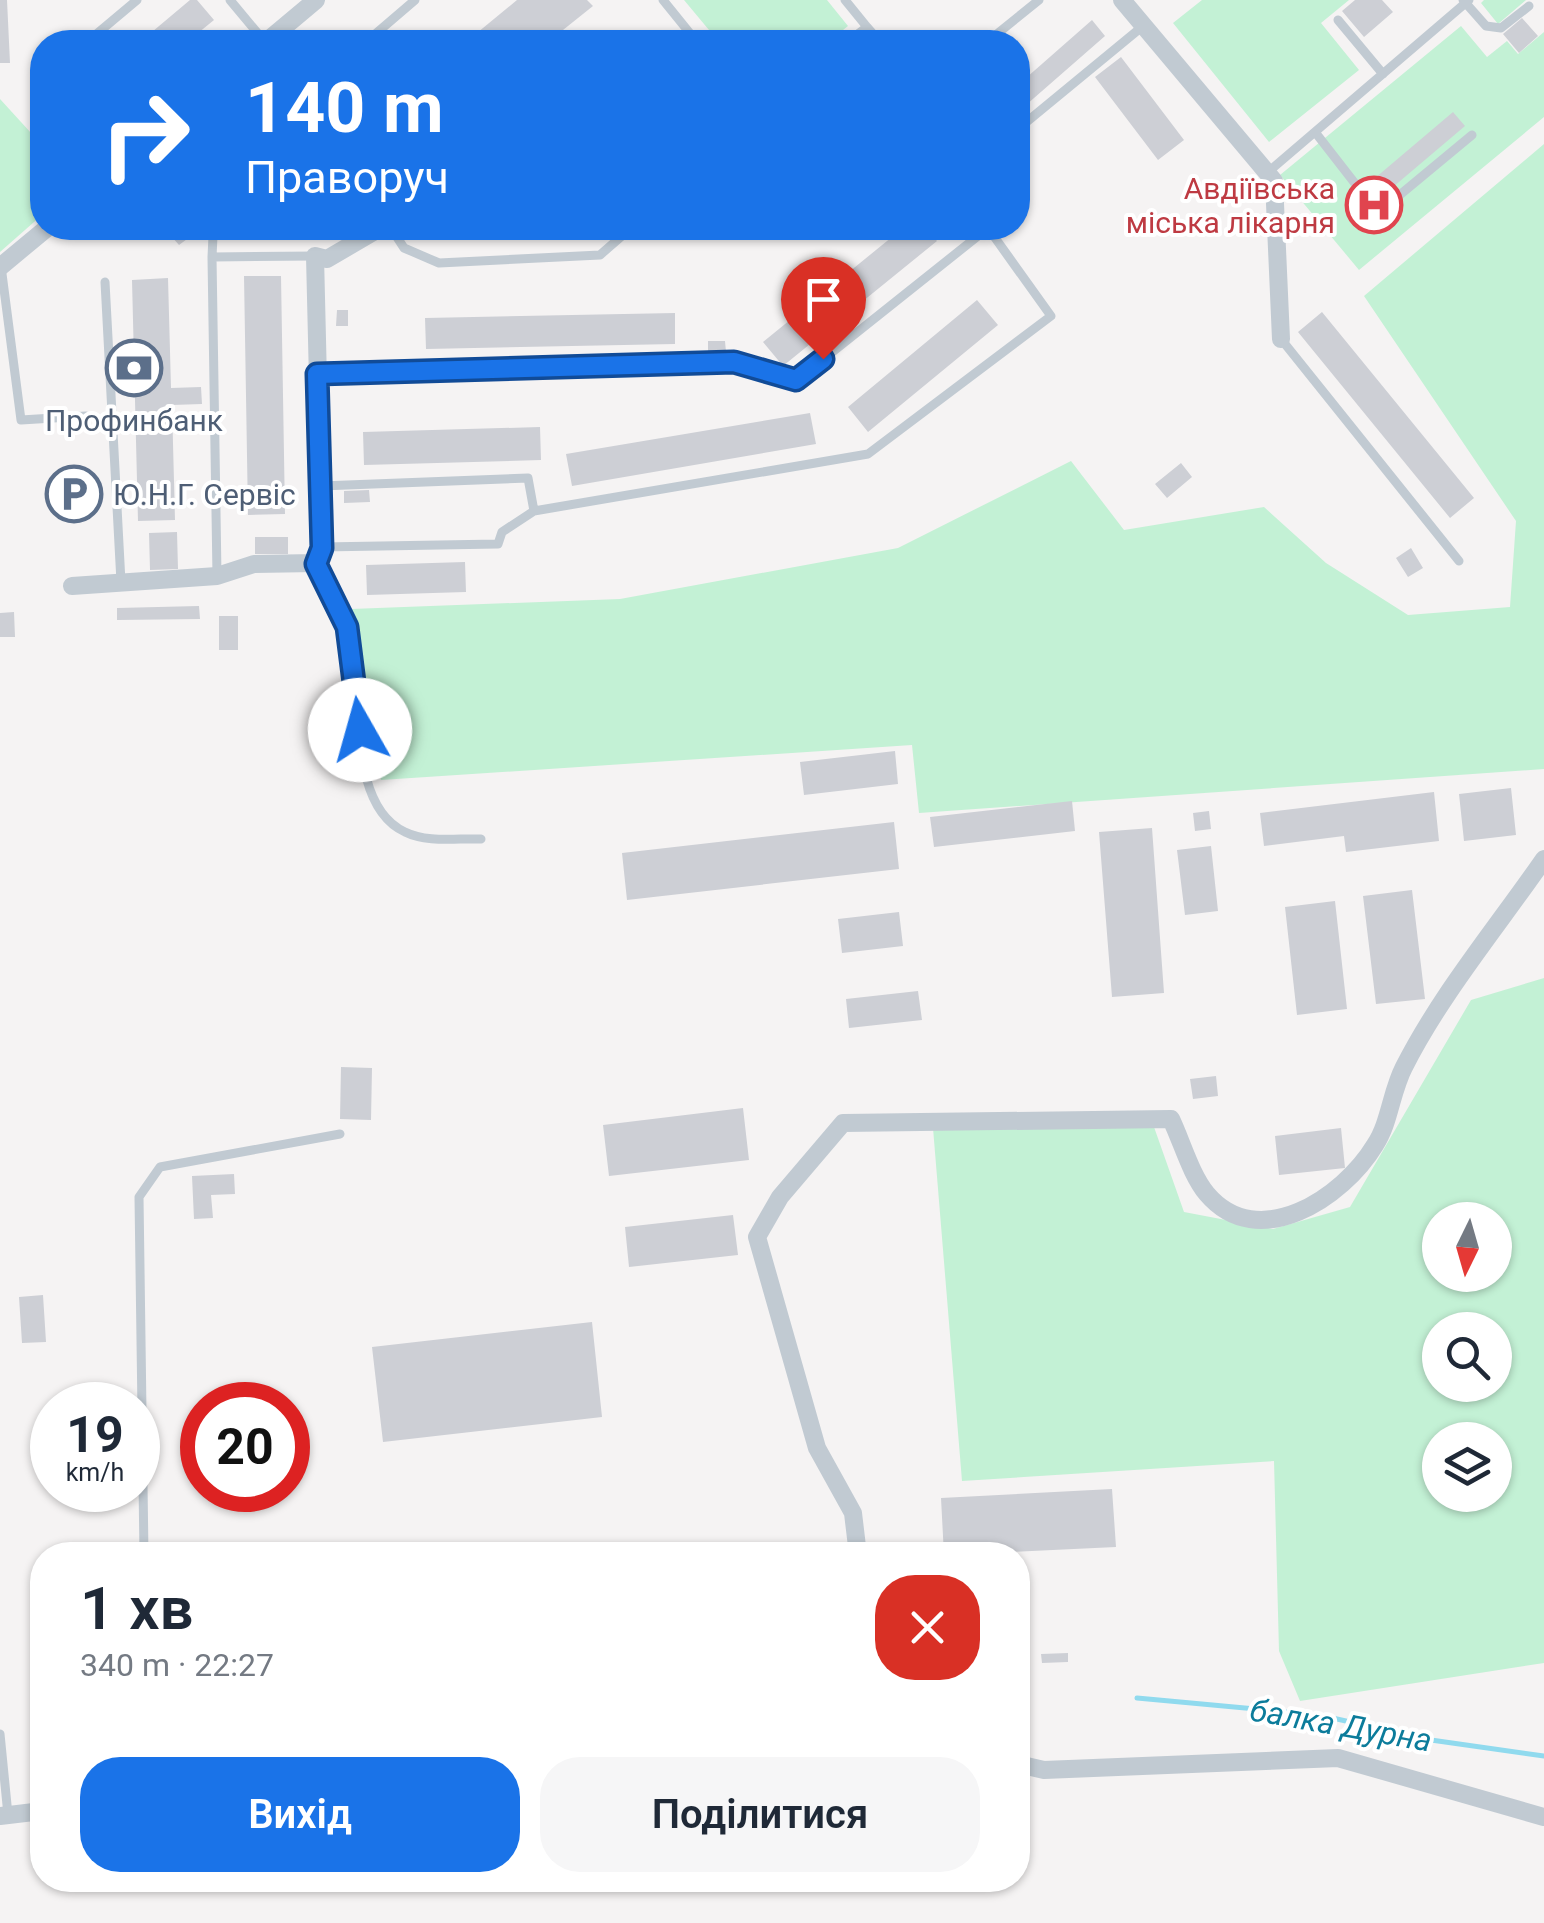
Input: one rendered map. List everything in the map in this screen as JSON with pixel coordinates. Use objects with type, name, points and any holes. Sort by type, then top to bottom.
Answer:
[{"type":"street","points":[[294,30],[316,0]]},
{"type":"street","points":[[1122,0],[1274,181],[1282,339]]},
{"type":"street","points":[[0,266],[33,240]]},
{"type":"street","points":[[72,586],[217,576],[254,564],[319,556],[315,256],[327,259],[359,240]]},
{"type":"street","points":[[856,1542],[852,1513],[817,1448],[758,1237],[780,1197],[843,1123],[1171,1119],[1206,1193],[1232,1216],[1260,1223],[1287,1218],[1360,1168],[1378,1141],[1403,1068],[1544,859]]},
{"type":"street","points":[[1030,1767],[1044,1770],[1338,1758],[1544,1817]]},
{"type":"street","points":[[4,1815],[30,1812]]},
{"type":"lane","points":[[99,30],[137,0]]},
{"type":"lane","points":[[230,0],[256,30]]},
{"type":"lane","points":[[380,30],[416,0]]},
{"type":"lane","points":[[664,0],[688,30]]},
{"type":"lane","points":[[845,0],[870,30]]},
{"type":"lane","points":[[1002,30],[1038,0]]},
{"type":"lane","points":[[1267,173],[1466,1],[1486,26],[1501,28],[1529,6]]},
{"type":"lane","points":[[1338,20],[1383,74]]},
{"type":"lane","points":[[1030,119],[1144,26]]},
{"type":"lane","points":[[863,30],[867,27]]},
{"type":"lane","points":[[1315,132],[1371,204],[1384,208],[1472,135]]},
{"type":"lane","points":[[213,240],[217,576]]},
{"type":"lane","points":[[399,240],[404,248],[438,263],[600,255],[617,240]]},
{"type":"lane","points":[[317,374],[734,362],[796,380],[973,240]]},
{"type":"lane","points":[[481,839],[420,837],[402,832],[384,817],[364,764],[347,627],[319,556],[498,544],[502,532],[534,512],[868,454],[1051,316],[997,240]]},
{"type":"lane","points":[[212,257],[315,256]]},
{"type":"lane","points":[[0,266],[20,420],[86,416]]},
{"type":"lane","points":[[105,282],[121,582]]},
{"type":"lane","points":[[1282,339],[1459,561]]},
{"type":"lane","points":[[320,486],[528,478],[534,512]]},
{"type":"lane","points":[[144,1542],[139,1197],[160,1167],[340,1134]]},
{"type":"lane","points":[[0,1734],[4,1815]]},
{"type":"green space","points":[[684,0],[827,0],[848,26],[843,30],[709,30]]},
{"type":"green space","points":[[1202,0],[1349,0],[1321,23],[1359,70],[1269,142],[1173,23]]},
{"type":"green space","points":[[1526,0],[1498,24],[1481,3]]},
{"type":"green space","points":[[1461,26],[1487,57],[1507,41],[1518,54],[1544,32],[1544,117],[1359,270],[1280,175]]},
{"type":"green space","points":[[0,99],[30,132],[30,226],[0,252]]},
{"type":"green space","points":[[1544,144],[1544,769],[919,813],[912,745],[381,780],[351,609],[620,599],[898,548],[1071,461],[1124,530],[1264,507],[1326,563],[1408,615],[1510,607],[1516,521],[1364,296]]},
{"type":"green space","points":[[1544,978],[1544,1663],[1300,1701],[1279,1651],[1274,1461],[962,1481],[933,1128],[1154,1127],[1184,1212],[1273,1229],[1350,1207],[1471,1000]]},
{"type":"building","points":[[0,0],[7,0],[10,63],[0,63]]},
{"type":"building","points":[[190,0],[197,0],[214,20],[202,30],[154,30]]},
{"type":"building","points":[[517,0],[587,0],[593,6],[563,30],[481,30]]},
{"type":"building","points":[[1355,0],[1382,0],[1393,12],[1364,37],[1342,11]]},
{"type":"building","points":[[1522,18],[1538,36],[1519,53],[1503,34]]},
{"type":"building","points":[[1092,20],[1105,36],[1030,102],[1030,74]]},
{"type":"building","points":[[1121,57],[1184,140],[1158,160],[1095,77]]},
{"type":"building","points":[[1453,112],[1465,126],[1380,198],[1368,184]]},
{"type":"building","points":[[888,240],[937,241],[783,366],[763,342]]},
{"type":"building","points":[[244,276],[281,276],[285,514],[248,515]]},
{"type":"building","points":[[168,278],[171,388],[201,387],[202,404],[172,405],[175,520],[138,521],[132,280]]},
{"type":"building","points":[[977,300],[998,325],[868,432],[848,407]]},
{"type":"building","points":[[337,310],[348,310],[348,326],[336,326]]},
{"type":"building","points":[[1322,312],[1474,498],[1450,518],[1298,332]]},
{"type":"building","points":[[675,313],[675,344],[426,349],[425,318]]},
{"type":"building","points":[[708,341],[725,341],[726,352],[708,353]]},
{"type":"building","points":[[810,413],[816,444],[572,486],[566,454]]},
{"type":"building","points":[[540,427],[541,460],[364,465],[363,432]]},
{"type":"building","points":[[1181,463],[1192,477],[1167,498],[1155,484]]},
{"type":"building","points":[[369,490],[370,502],[344,503],[344,491]]},
{"type":"building","points":[[177,532],[178,569],[150,570],[149,533]]},
{"type":"building","points":[[255,537],[288,537],[288,554],[255,554]]},
{"type":"building","points":[[1411,548],[1423,568],[1408,577],[1396,558]]},
{"type":"building","points":[[465,562],[466,592],[367,595],[366,565]]},
{"type":"building","points":[[199,606],[200,619],[117,620],[117,608]]},
{"type":"building","points":[[14,612],[15,637],[0,637],[0,613]]},
{"type":"building","points":[[219,616],[238,616],[238,650],[219,650]]},
{"type":"building","points":[[895,751],[898,784],[804,795],[800,762]]},
{"type":"building","points":[[1511,788],[1516,835],[1464,841],[1459,794]]},
{"type":"building","points":[[1434,792],[1439,841],[1346,852],[1344,836],[1264,846],[1260,813]]},
{"type":"building","points":[[1072,801],[1075,831],[934,847],[930,817]]},
{"type":"building","points":[[1209,811],[1211,829],[1195,831],[1193,813]]},
{"type":"building","points":[[894,822],[899,869],[627,900],[622,853]]},
{"type":"building","points":[[1152,828],[1164,993],[1112,997],[1099,832]]},
{"type":"building","points":[[1211,846],[1218,911],[1185,915],[1177,850]]},
{"type":"building","points":[[1412,890],[1425,999],[1376,1004],[1363,896]]},
{"type":"building","points":[[1335,901],[1347,1009],[1297,1015],[1285,907]]},
{"type":"building","points":[[899,912],[903,946],[842,953],[838,919]]},
{"type":"building","points":[[918,991],[922,1020],[849,1028],[846,999]]},
{"type":"building","points":[[341,1067],[372,1068],[371,1120],[340,1119]]},
{"type":"building","points":[[1216,1076],[1218,1096],[1193,1099],[1190,1079]]},
{"type":"building","points":[[743,1108],[749,1160],[609,1176],[603,1125]]},
{"type":"building","points":[[1341,1128],[1345,1168],[1279,1175],[1275,1136]]},
{"type":"building","points":[[234,1174],[235,1194],[211,1195],[213,1218],[194,1219],[192,1176]]},
{"type":"building","points":[[733,1215],[738,1255],[629,1267],[625,1227]]},
{"type":"building","points":[[43,1295],[46,1342],[22,1343],[19,1297]]},
{"type":"building","points":[[592,1322],[602,1417],[383,1442],[372,1347]]},
{"type":"building","points":[[1112,1489],[1116,1547],[1030,1551],[1030,1542],[943,1542],[941,1498]]},
{"type":"building","points":[[1068,1653],[1068,1662],[1042,1663],[1041,1654]]},
{"type":"waterway","name":"балка Дурна","points":[[1137,1698],[1319,1715],[1431,1740],[1544,1756]]},
{"type":"place","name":"Авдіївська міська лікарня","points":[[1374,205]]},
{"type":"place","name":"Профинбанк","points":[[134,368]]},
{"type":"place","name":"Ю.Н.Г. Сервіс","points":[[74,494]]},
{"type":"route","points":[[360,730],[347,627],[316,564],[322,548],[317,374],[734,362],[796,380],[823,359]]}]
